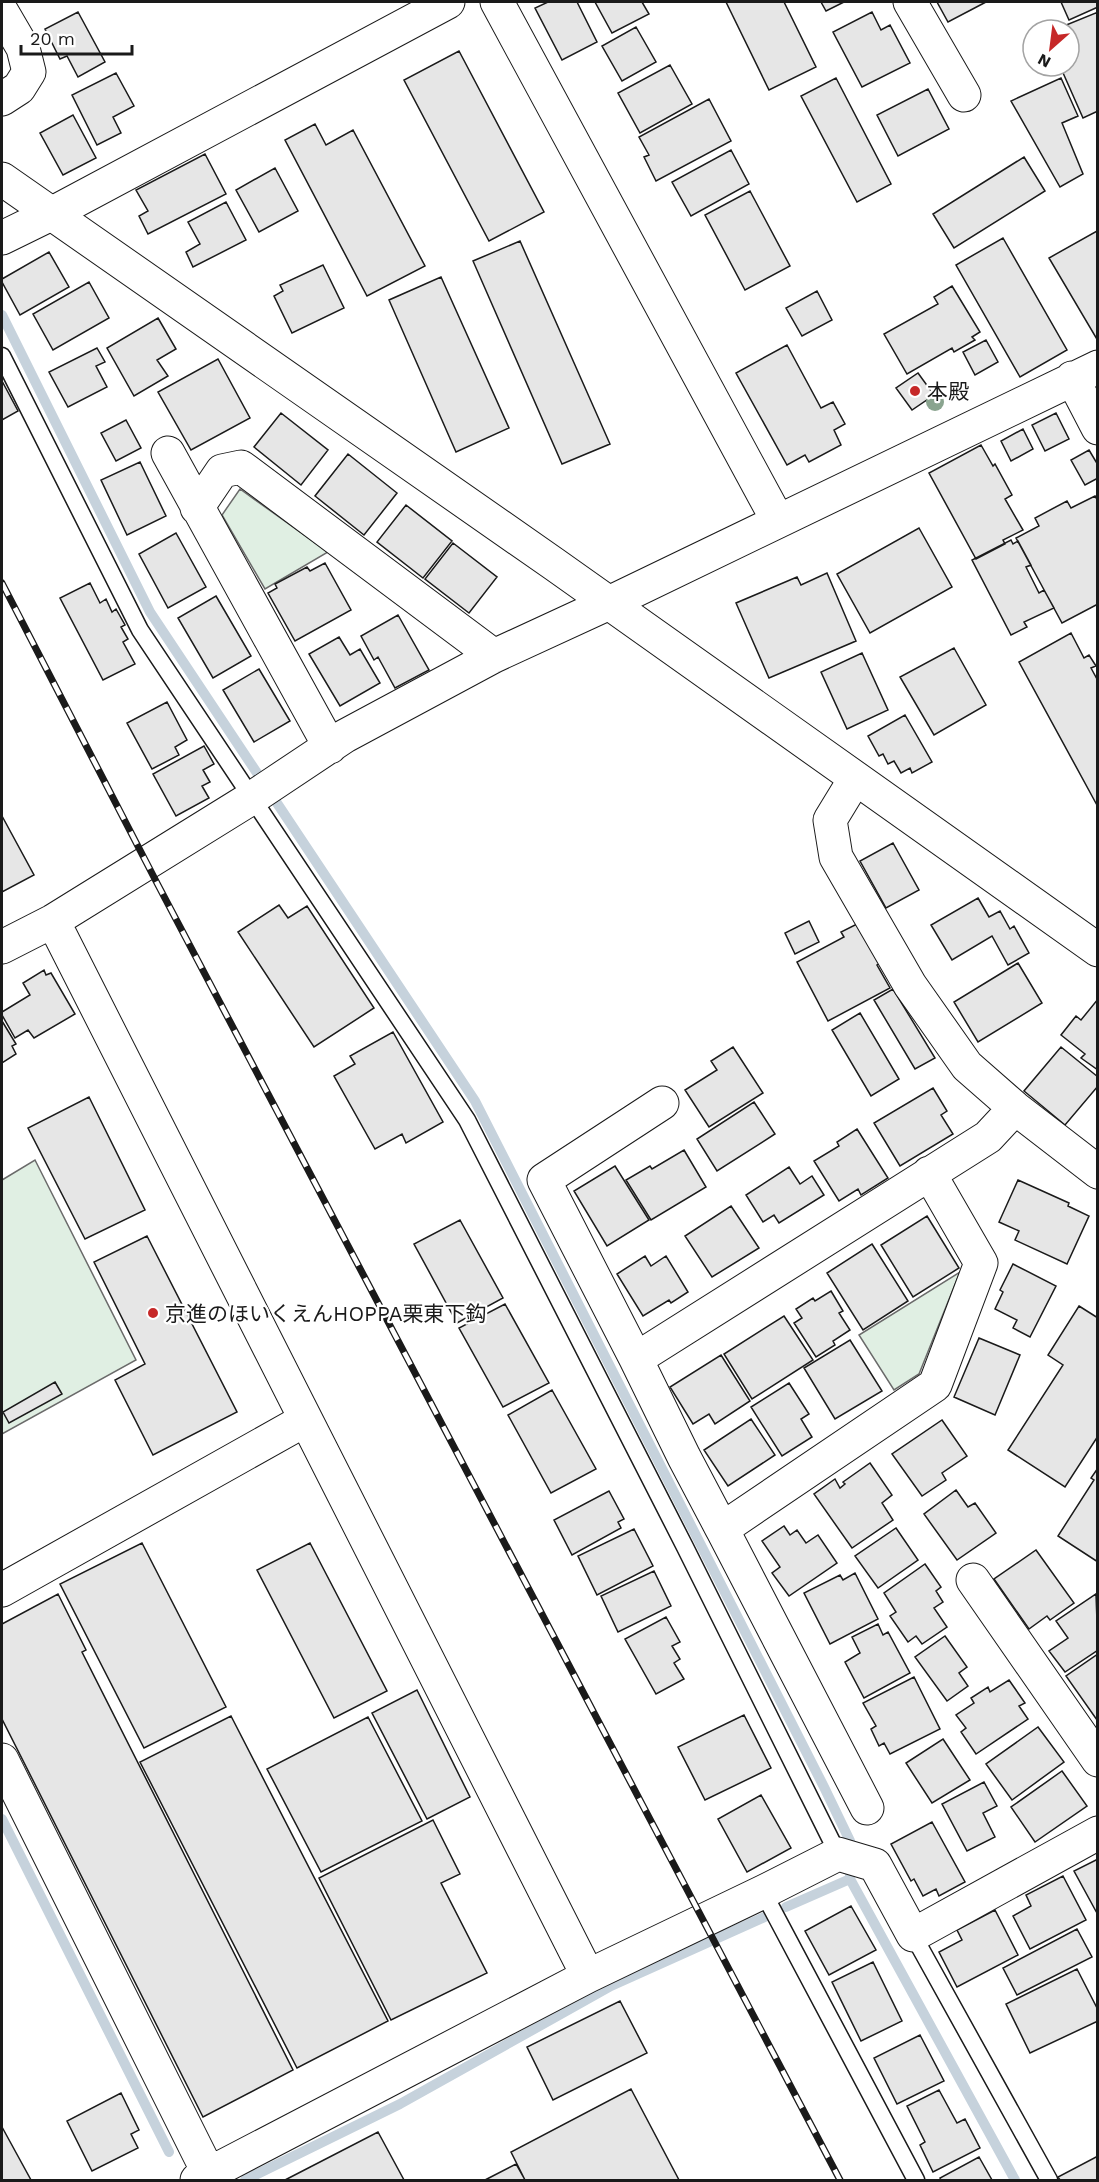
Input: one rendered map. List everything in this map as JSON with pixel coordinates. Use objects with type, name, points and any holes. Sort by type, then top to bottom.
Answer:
[{"type":"street","points":[[2,238],[448,2]]},
{"type":"street","points":[[497,2],[778,521]]},
{"type":"street","points":[[910,2],[964,95]]},
{"type":"street","points":[[2,12],[23,48],[29,72],[19,88],[2,99]]},
{"type":"street","points":[[2,179],[609,603],[1098,950]]},
{"type":"street","points":[[2,947],[53,921],[330,747],[494,656],[609,603],[1085,372],[1098,428]]},
{"type":"street","points":[[168,453],[330,747]]},
{"type":"street","points":[[197,508],[222,471],[241,467],[494,656]]},
{"type":"street","points":[[855,779],[830,820],[836,857],[910,985],[967,1066],[1015,1108],[1098,1172]]},
{"type":"street","points":[[53,921],[588,1976]]},
{"type":"street","points":[[662,1103],[544,1180],[684,1457],[867,1808]]},
{"type":"street","points":[[636,1359],[988,1137],[1015,1108]]},
{"type":"street","points":[[722,1529],[935,1386],[981,1263],[930,1173]]},
{"type":"street","points":[[2,1590],[305,1420]]},
{"type":"street","points":[[973,1580],[1098,1760]]},
{"type":"street","points":[[2,1760],[203,2177],[588,1976],[838,1854],[875,1864],[913,1935],[1098,1833]]},
{"type":"lane","points":[[2,356],[140,630],[261,792],[467,1120],[680,1536],[838,1854]]},
{"type":"lane","points":[[763,1892],[916,2181]]},
{"type":"lane","points":[[913,1935],[1049,2181]]},
{"type":"green space","points":[[240,489],[328,552],[265,589],[222,515]]},
{"type":"green space","points":[[35,1160],[136,1360],[2,1434],[2,1180]]},
{"type":"green space","points":[[960,1272],[919,1374],[894,1390],[859,1335]]},
{"type":"building","points":[[548,2],[577,2],[597,42],[562,60],[535,8]]},
{"type":"building","points":[[595,2],[642,2],[649,14],[612,33]]},
{"type":"building","points":[[726,2],[784,2],[816,67],[769,90]]},
{"type":"building","points":[[821,2],[844,2],[826,11]]},
{"type":"building","points":[[937,2],[986,2],[948,22]]},
{"type":"building","points":[[1061,2],[1098,2],[1098,7],[1073,18],[1068,18]]},
{"type":"building","points":[[78,12],[105,62],[78,77],[67,56],[60,59],[45,29]]},
{"type":"building","points":[[872,12],[881,30],[890,25],[910,63],[862,87],[833,32]]},
{"type":"building","points":[[1098,12],[1098,111],[1083,118],[1065,78],[1081,78],[1081,19]]},
{"type":"building","points":[[636,27],[656,62],[622,81],[602,46]]},
{"type":"building","points":[[459,51],[544,212],[489,241],[404,80]]},
{"type":"building","points":[[670,65],[692,104],[640,133],[618,93]]},
{"type":"building","points":[[116,73],[134,106],[113,117],[121,133],[97,145],[72,95]]},
{"type":"building","points":[[836,78],[891,184],[857,202],[801,96]]},
{"type":"building","points":[[1061,78],[1078,116],[1062,123],[1083,174],[1060,187],[1011,101]]},
{"type":"building","points":[[928,89],[949,129],[898,156],[877,115]]},
{"type":"building","points":[[709,99],[731,141],[656,181],[644,157],[649,155],[639,137]]},
{"type":"building","points":[[73,115],[96,158],[63,175],[40,133]]},
{"type":"building","points":[[315,124],[326,145],[353,130],[425,266],[367,296],[285,140]]},
{"type":"building","points":[[731,150],[749,184],[691,216],[672,182]]},
{"type":"building","points":[[205,154],[226,194],[148,234],[139,216],[148,211],[136,190]]},
{"type":"building","points":[[1024,157],[1045,191],[954,248],[933,214]]},
{"type":"building","points":[[275,168],[298,211],[259,232],[236,190]]},
{"type":"building","points":[[750,191],[790,266],[745,290],[705,215]]},
{"type":"building","points":[[226,202],[246,240],[193,267],[186,252],[200,244],[188,222]]},
{"type":"building","points":[[1098,231],[1098,341],[1049,258]]},
{"type":"building","points":[[1003,238],[1067,350],[1020,377],[956,265]]},
{"type":"building","points":[[520,241],[610,444],[562,464],[473,261]]},
{"type":"building","points":[[49,252],[69,287],[20,315],[2,279]]},
{"type":"building","points":[[323,265],[344,308],[292,333],[274,296],[283,291],[280,285]]},
{"type":"building","points":[[441,277],[509,428],[456,452],[389,300]]},
{"type":"building","points":[[89,282],[109,318],[53,350],[33,314]]},
{"type":"building","points":[[952,286],[980,332],[972,337],[975,340],[954,352],[952,348],[907,374],[884,334],[938,304],[934,297]]},
{"type":"building","points":[[817,291],[832,320],[802,336],[786,308]]},
{"type":"building","points":[[158,318],[176,349],[157,360],[168,376],[134,396],[107,348]]},
{"type":"building","points":[[986,340],[998,362],[975,375],[963,352]]},
{"type":"building","points":[[787,345],[821,408],[833,402],[845,424],[834,430],[841,445],[809,462],[805,455],[787,465],[736,373]]},
{"type":"building","points":[[97,348],[105,362],[96,366],[107,387],[68,407],[49,372]]},
{"type":"building","points":[[218,359],[250,418],[191,450],[158,392]]},
{"type":"building","name":"本殿","points":[[918,373],[934,395],[912,410],[896,388]]},
{"type":"building","points":[[2,381],[18,411],[2,420]]},
{"type":"building","points":[[281,413],[328,450],[301,485],[254,447]]},
{"type":"building","points":[[1056,413],[1069,439],[1045,451],[1032,425]]},
{"type":"building","points":[[126,420],[141,448],[116,461],[101,433]]},
{"type":"building","points":[[1023,429],[1033,449],[1011,461],[1001,441]]},
{"type":"building","points":[[981,445],[993,466],[995,464],[1012,495],[1005,499],[1023,530],[1003,540],[1005,544],[976,559],[929,473]]},
{"type":"building","points":[[1089,450],[1098,465],[1098,478],[1085,485],[1071,460]]},
{"type":"building","points":[[348,454],[397,493],[364,535],[315,496]]},
{"type":"building","points":[[140,462],[166,516],[127,535],[101,480]]},
{"type":"building","points":[[1095,496],[1098,501],[1098,604],[1062,623],[1016,538],[1039,526],[1035,518],[1067,501],[1071,508]]},
{"type":"building","points":[[406,505],[452,541],[423,578],[377,542]]},
{"type":"building","points":[[919,528],[952,587],[870,633],[837,574]]},
{"type":"building","points":[[176,533],[206,587],[168,608],[139,554]]},
{"type":"building","points":[[1011,540],[1013,544],[1018,541],[1031,565],[1026,567],[1039,593],[1044,590],[1054,608],[1024,622],[1027,627],[1011,635],[972,560]]},
{"type":"building","points":[[453,543],[497,577],[469,613],[425,579]]},
{"type":"building","points":[[325,563],[351,610],[295,641],[268,593],[277,588],[275,584],[307,567],[310,571]]},
{"type":"building","points":[[827,573],[856,641],[769,678],[736,603],[797,577],[801,585]]},
{"type":"building","points":[[90,583],[100,603],[106,599],[112,612],[116,609],[125,625],[121,627],[128,639],[123,642],[135,664],[103,680],[60,598]]},
{"type":"building","points":[[216,596],[251,656],[213,678],[178,618]]},
{"type":"building","points":[[398,615],[429,670],[395,688],[378,657],[374,660],[361,636]]},
{"type":"building","points":[[1071,633],[1084,658],[1089,655],[1096,666],[1091,668],[1098,681],[1098,807],[1019,662]]},
{"type":"building","points":[[339,637],[350,655],[360,649],[380,683],[340,706],[309,654]]},
{"type":"building","points":[[954,648],[986,705],[934,735],[900,677]]},
{"type":"building","points":[[862,653],[888,710],[847,729],[821,672]]},
{"type":"building","points":[[259,669],[290,721],[254,742],[223,690]]},
{"type":"building","points":[[167,702],[187,740],[175,747],[179,755],[152,769],[127,723]]},
{"type":"building","points":[[905,715],[932,762],[912,773],[910,768],[901,773],[894,761],[888,764],[883,754],[879,756],[868,736]]},
{"type":"building","points":[[204,746],[214,764],[203,770],[210,782],[202,786],[209,798],[176,816],[153,774]]},
{"type":"building","points":[[2,816],[34,875],[2,892]]},
{"type":"building","points":[[893,843],[919,890],[886,908],[860,861]]},
{"type":"building","points":[[978,898],[989,917],[1000,911],[1010,929],[1014,926],[1029,953],[1008,965],[992,936],[952,960],[931,925]]},
{"type":"building","points":[[279,905],[288,918],[307,906],[374,1008],[314,1047],[238,932]]},
{"type":"building","points":[[809,921],[819,942],[795,954],[785,933]]},
{"type":"building","points":[[859,923],[881,963],[877,965],[890,988],[828,1021],[797,962],[844,937],[841,932]]},
{"type":"building","points":[[1018,963],[1042,1003],[978,1042],[954,1002]]},
{"type":"building","points":[[44,970],[46,975],[51,973],[75,1014],[34,1038],[28,1030],[15,1038],[2,1012],[30,995],[23,983]]},
{"type":"building","points":[[893,989],[935,1058],[915,1069],[874,1000]]},
{"type":"building","points":[[1098,999],[1098,1070],[1081,1058],[1085,1054],[1061,1035],[1076,1016],[1081,1020]]},
{"type":"building","points":[[860,1013],[899,1079],[871,1096],[832,1030]]},
{"type":"building","points":[[2,1021],[16,1044],[12,1046],[16,1054],[2,1063]]},
{"type":"building","points":[[393,1032],[443,1122],[406,1143],[402,1134],[375,1149],[334,1076],[355,1064],[350,1056]]},
{"type":"building","points":[[733,1047],[763,1093],[709,1127],[685,1090],[717,1070],[711,1061]]},
{"type":"building","points":[[1061,1047],[1098,1077],[1098,1086],[1065,1125],[1024,1091]]},
{"type":"building","points":[[933,1088],[947,1111],[941,1115],[953,1134],[900,1166],[874,1123]]},
{"type":"building","points":[[89,1097],[145,1210],[85,1239],[28,1128]]},
{"type":"building","points":[[754,1102],[775,1134],[717,1171],[697,1139]]},
{"type":"building","points":[[857,1129],[888,1178],[861,1195],[858,1189],[839,1201],[814,1161],[839,1146],[837,1142]]},
{"type":"building","points":[[684,1150],[706,1187],[651,1220],[626,1180],[650,1166],[652,1169]]},
{"type":"building","points":[[615,1166],[649,1220],[607,1246],[574,1191]]},
{"type":"building","points":[[789,1167],[800,1184],[812,1176],[824,1195],[779,1223],[774,1215],[763,1222],[746,1195]]},
{"type":"building","points":[[1018,1180],[1069,1203],[1068,1206],[1089,1216],[1067,1264],[1015,1240],[1019,1231],[999,1222]]},
{"type":"building","points":[[731,1206],[759,1248],[712,1277],[685,1236]]},
{"type":"building","points":[[927,1216],[959,1268],[913,1297],[881,1245]]},
{"type":"building","points":[[460,1220],[503,1298],[457,1323],[414,1244]]},
{"type":"building","name":"京進のほいくえんHOPPA栗東下鈎","points":[[147,1236],[237,1412],[153,1455],[115,1380],[145,1364],[94,1262]]},
{"type":"building","points":[[872,1244],[908,1301],[863,1330],[827,1273]]},
{"type":"building","points":[[645,1256],[651,1266],[666,1256],[688,1292],[671,1303],[669,1300],[643,1316],[617,1274]]},
{"type":"building","points":[[1013,1264],[1056,1286],[1030,1337],[1013,1328],[1017,1320],[995,1309],[1003,1292],[1000,1290]]},
{"type":"building","points":[[831,1291],[843,1311],[839,1313],[850,1330],[833,1341],[835,1345],[816,1357],[794,1323],[802,1318],[796,1309],[813,1298],[815,1301]]},
{"type":"building","points":[[505,1304],[549,1383],[503,1407],[459,1328]]},
{"type":"building","points":[[1079,1306],[1098,1318],[1098,1436],[1065,1487],[1008,1450],[1063,1365],[1048,1355]]},
{"type":"building","points":[[784,1316],[813,1360],[752,1399],[724,1354]]},
{"type":"building","points":[[979,1338],[1020,1355],[995,1415],[954,1397]]},
{"type":"building","points":[[850,1340],[882,1391],[835,1419],[804,1368]]},
{"type":"building","points":[[721,1355],[750,1401],[715,1424],[709,1414],[693,1424],[670,1387]]},
{"type":"building","points":[[55,1382],[62,1394],[9,1423],[3,1412]]},
{"type":"building","points":[[789,1383],[809,1414],[801,1419],[812,1437],[782,1456],[751,1407]]},
{"type":"building","points":[[552,1390],[596,1469],[551,1493],[508,1415]]},
{"type":"building","points":[[751,1419],[775,1455],[728,1486],[704,1450]]},
{"type":"building","points":[[942,1420],[967,1456],[942,1473],[946,1480],[922,1496],[892,1454]]},
{"type":"building","points":[[870,1463],[892,1495],[882,1503],[893,1520],[852,1548],[814,1494],[835,1479],[840,1488],[845,1484],[843,1482]]},
{"type":"building","points":[[1098,1468],[1098,1562],[1058,1536],[1094,1480],[1091,1478]]},
{"type":"building","points":[[956,1490],[968,1507],[975,1503],[996,1533],[957,1560],[924,1514]]},
{"type":"building","points":[[609,1491],[624,1519],[618,1522],[621,1528],[572,1555],[554,1520]]},
{"type":"building","points":[[784,1526],[790,1535],[797,1530],[806,1543],[818,1535],[837,1563],[789,1596],[772,1573],[780,1567],[762,1541]]},
{"type":"building","points":[[896,1528],[918,1560],[878,1588],[855,1556]]},
{"type":"building","points":[[634,1529],[653,1566],[597,1595],[578,1556]]},
{"type":"building","points":[[142,1543],[226,1707],[144,1748],[60,1584]]},
{"type":"building","points":[[310,1543],[387,1691],[334,1718],[257,1570]]},
{"type":"building","points":[[1036,1550],[1074,1603],[1050,1620],[1047,1616],[1029,1629],[994,1579]]},
{"type":"building","points":[[925,1564],[941,1587],[936,1591],[943,1602],[934,1608],[947,1627],[922,1644],[916,1636],[908,1642],[890,1616],[896,1612],[884,1593]]},
{"type":"building","points":[[654,1571],[671,1606],[618,1632],[601,1596]]},
{"type":"building","points":[[855,1573],[878,1619],[830,1644],[804,1593],[840,1575],[843,1580]]},
{"type":"building","points":[[58,1594],[86,1650],[82,1652],[293,2070],[203,2117],[2,1719],[2,1624]]},
{"type":"building","points":[[1096,1594],[1098,1650],[1065,1672],[1049,1651],[1068,1638],[1056,1621]]},
{"type":"building","points":[[666,1617],[680,1642],[672,1646],[680,1659],[674,1663],[684,1679],[656,1694],[625,1639]]},
{"type":"building","points":[[878,1624],[883,1635],[888,1632],[910,1673],[864,1698],[845,1662],[860,1653],[852,1637]]},
{"type":"building","points":[[945,1636],[967,1667],[959,1673],[968,1686],[947,1701],[915,1657]]},
{"type":"building","points":[[1098,1654],[1098,1720],[1097,1720],[1066,1676]]},
{"type":"building","points":[[914,1677],[940,1729],[890,1754],[884,1743],[879,1746],[871,1729],[876,1726],[863,1703]]},
{"type":"building","points":[[1009,1680],[1025,1703],[1019,1706],[1028,1719],[976,1754],[961,1732],[966,1728],[956,1715],[974,1703],[971,1698],[988,1687],[990,1692]]},
{"type":"building","points":[[417,1690],[470,1797],[427,1819],[372,1713]]},
{"type":"building","points":[[744,1715],[771,1768],[705,1800],[678,1747]]},
{"type":"building","points":[[231,1716],[388,2021],[297,2068],[140,1762]]},
{"type":"building","points":[[368,1717],[422,1821],[321,1872],[267,1769]]},
{"type":"building","points":[[1038,1727],[1064,1762],[1012,1800],[986,1764]]},
{"type":"building","points":[[943,1739],[970,1780],[932,1803],[906,1763]]},
{"type":"building","points":[[1062,1771],[1087,1806],[1035,1842],[1011,1807]]},
{"type":"building","points":[[984,1782],[997,1806],[983,1813],[995,1837],[967,1851],[942,1804]]},
{"type":"building","points":[[761,1795],[791,1848],[747,1872],[718,1819]]},
{"type":"building","points":[[433,1820],[460,1874],[441,1883],[487,1973],[391,2020],[319,1878]]},
{"type":"building","points":[[932,1822],[965,1882],[939,1896],[936,1889],[923,1896],[914,1879],[911,1881],[891,1844]]},
{"type":"building","points":[[1098,1859],[1098,1915],[1074,1871]]},
{"type":"building","points":[[1063,1876],[1086,1920],[1030,1949],[1013,1916],[1031,1906],[1026,1895]]},
{"type":"building","points":[[851,1906],[876,1950],[829,1975],[805,1931]]},
{"type":"building","points":[[995,1910],[1018,1955],[957,1987],[939,1952],[962,1940],[957,1930]]},
{"type":"building","points":[[1077,1929],[1092,1957],[1017,1995],[1003,1968]]},
{"type":"building","points":[[873,1962],[902,2021],[861,2041],[832,1982]]},
{"type":"building","points":[[1077,1969],[1098,2010],[1098,2021],[1030,2053],[1006,2004]]},
{"type":"building","points":[[620,2001],[647,2053],[553,2100],[527,2047]]},
{"type":"building","points":[[920,2035],[944,2081],[897,2104],[874,2058]]},
{"type":"building","points":[[631,2089],[679,2180],[525,2180],[511,2152]]},
{"type":"building","points":[[939,2090],[957,2123],[965,2119],[980,2148],[933,2172],[920,2145],[925,2142],[907,2106]]},
{"type":"building","points":[[121,2093],[139,2130],[131,2134],[138,2148],[92,2171],[67,2121]]},
{"type":"building","points":[[2,2127],[31,2180],[2,2180]]},
{"type":"building","points":[[378,2132],[404,2180],[285,2180]]},
{"type":"building","points":[[1098,2156],[1098,2180],[1060,2180],[1058,2177]]},
{"type":"building","points":[[979,2157],[992,2180],[941,2180],[940,2178]]},
{"type":"building","points":[[516,2164],[525,2180],[485,2180]]},
{"type":"waterway","points":[[2,315],[150,612],[475,1101],[824,1787],[850,1841],[850,1879]]},
{"type":"waterway","points":[[2,1819],[169,2152]]},
{"type":"waterway","points":[[786,1907],[850,1879],[1015,2180]]},
{"type":"waterway","points":[[245,2180],[400,2104],[611,1986],[769,1915]]},
{"type":"railway","points":[[2,583],[158,885],[840,2180]]},
{"type":"place","name":"本殿","points":[[915,391]]},
{"type":"place","name":"京進のほいくえんHOPPA栗東下鈎","points":[[153,1313]]}]
